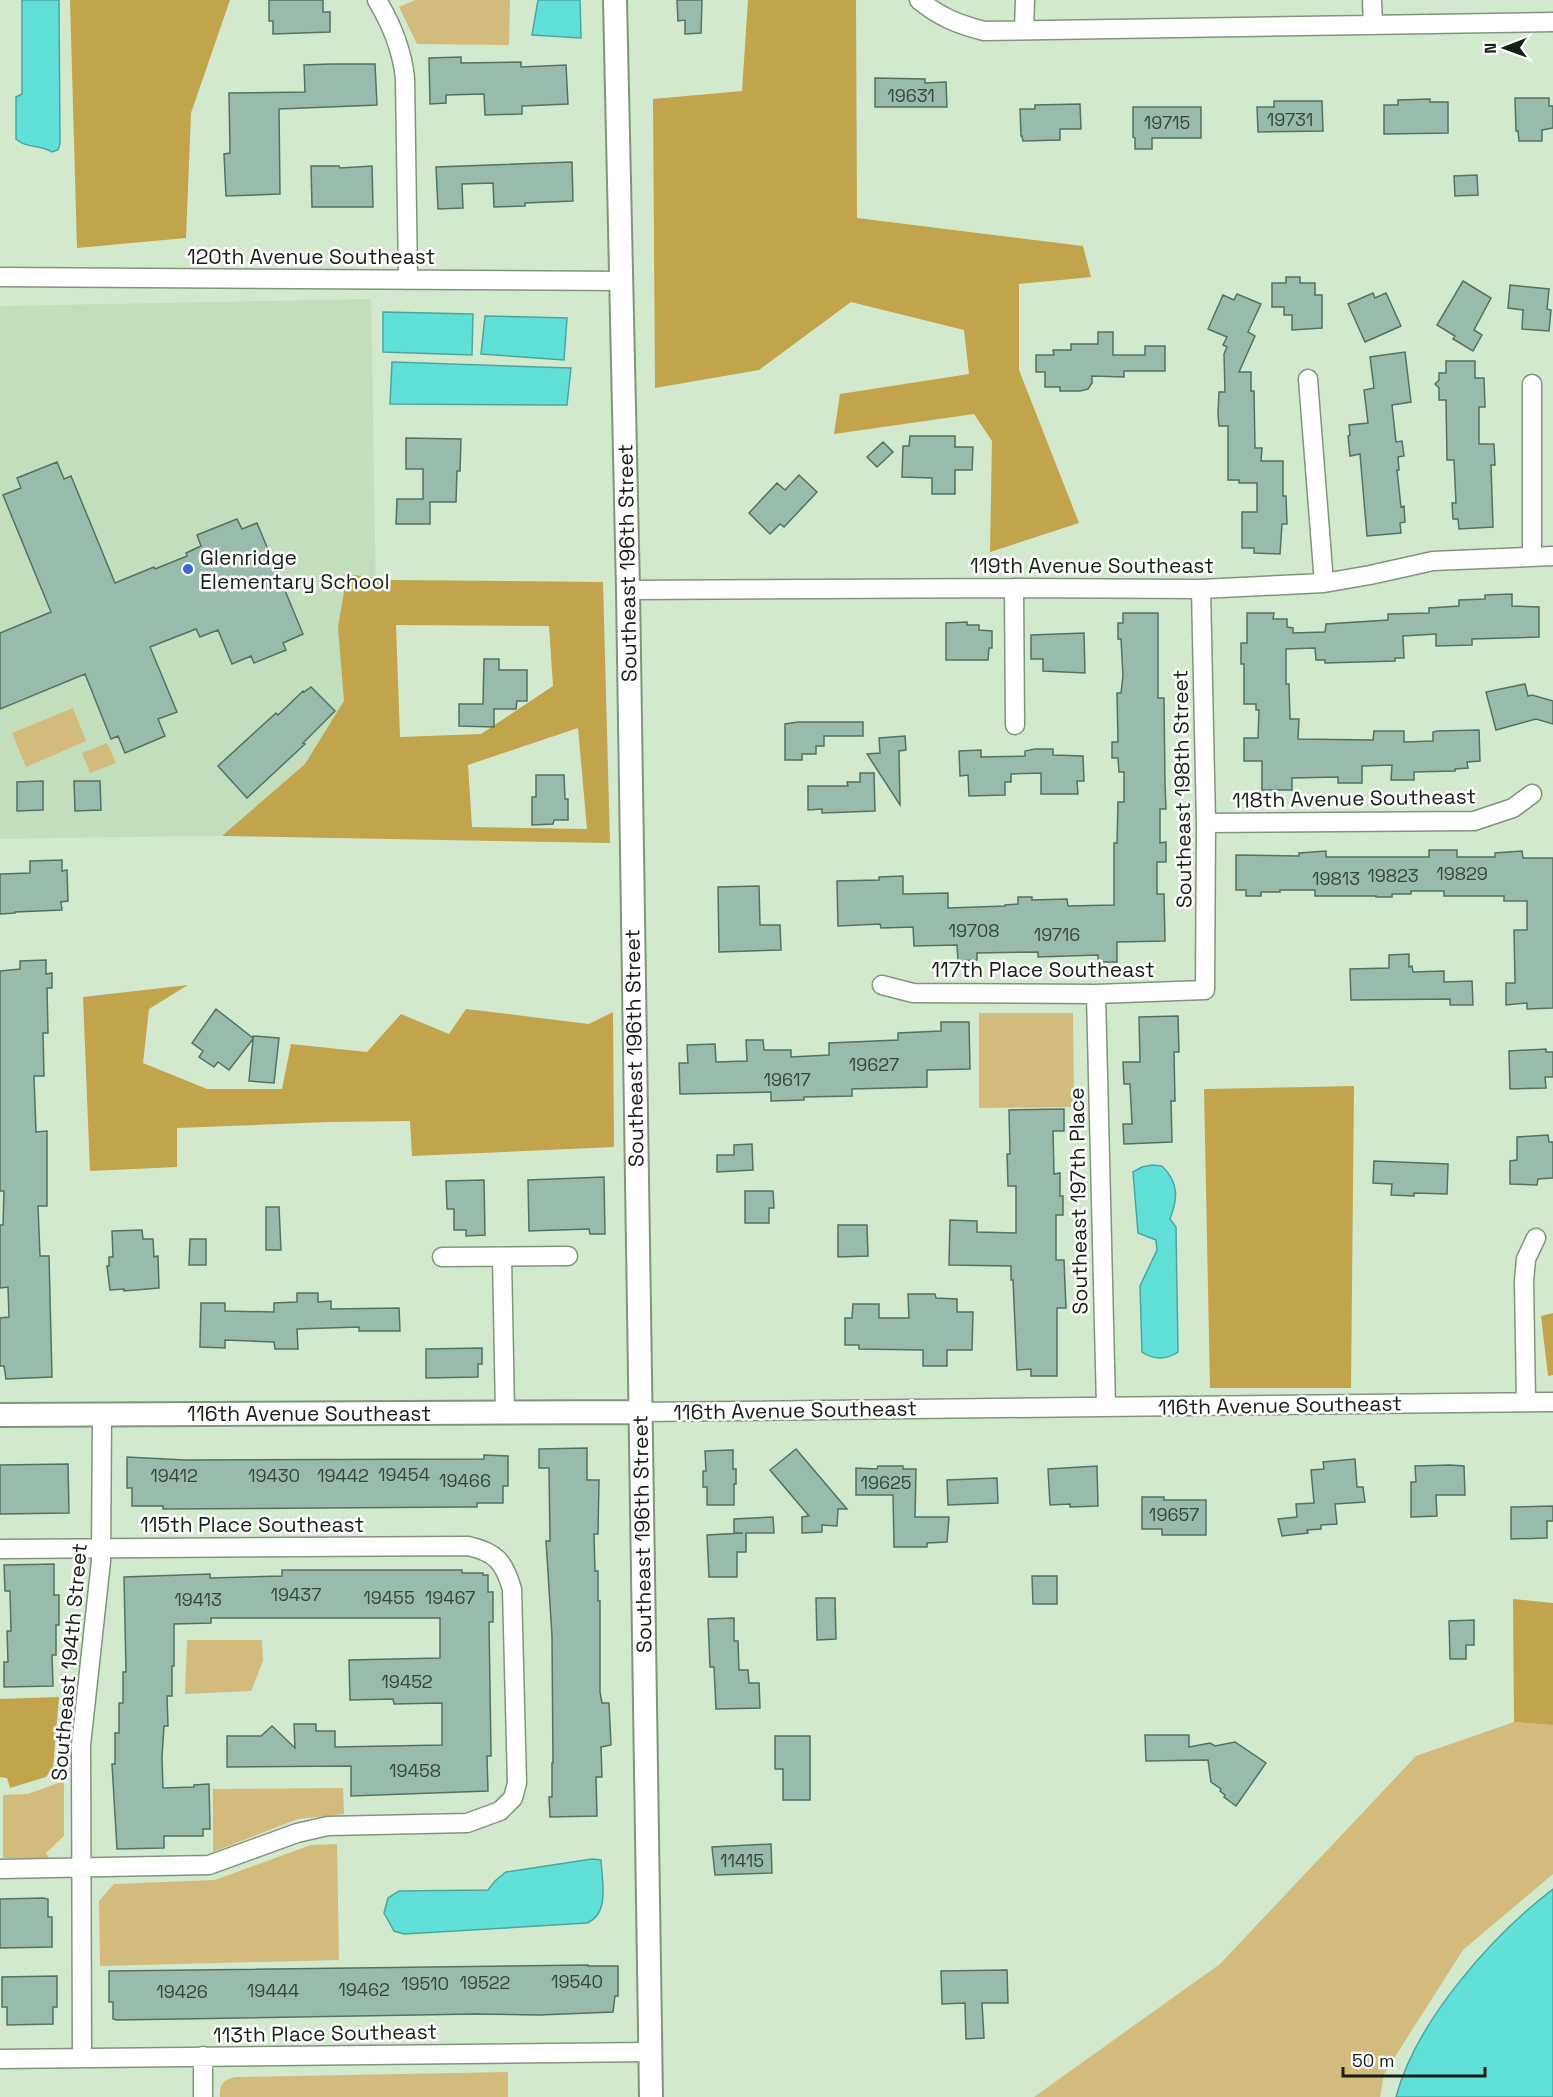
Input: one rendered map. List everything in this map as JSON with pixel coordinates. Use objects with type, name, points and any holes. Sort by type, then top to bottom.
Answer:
[{"type":"street","points":[[377,0],[396,37],[405,78],[408,280]]},
{"type":"street","name":"Southeast 196th Street","points":[[615,0],[628,590],[651,2097]]},
{"type":"street","points":[[919,0],[937,15],[961,26],[984,31],[1553,22]]},
{"type":"street","points":[[1024,30],[1025,0]]},
{"type":"street","points":[[1372,0],[1372,24]]},
{"type":"street","name":"120th Avenue Southeast","points":[[0,277],[621,281]]},
{"type":"street","points":[[1308,379],[1324,583]]},
{"type":"street","points":[[1532,384],[1532,555]]},
{"type":"street","name":"119th Avenue Southeast","points":[[628,590],[1201,589],[1324,583],[1370,576],[1433,561],[1532,555],[1553,556]]},
{"type":"street","points":[[1014,588],[1015,725]]},
{"type":"street","name":"Southeast 198th Street","points":[[1201,589],[1206,823],[1205,990]]},
{"type":"street","name":"118th Avenue Southeast","points":[[1206,823],[1474,821],[1513,808],[1532,794]]},
{"type":"street","name":"117th Place Southeast","points":[[882,985],[913,993],[1096,994],[1205,990]]},
{"type":"street","name":"Southeast 197th Place","points":[[1096,994],[1106,1407]]},
{"type":"street","points":[[1526,1402],[1524,1281],[1526,1259],[1536,1238]]},
{"type":"street","points":[[442,1257],[568,1256]]},
{"type":"street","points":[[502,1257],[505,1412]]},
{"type":"street","name":"116th Avenue Southeast","points":[[0,1415],[639,1412],[1553,1402]]},
{"type":"street","name":"Southeast 194th Street","points":[[82,2058],[81,1745],[101,1547],[102,1415]]},
{"type":"street","name":"115th Place Southeast","points":[[0,1548],[468,1546],[487,1550],[499,1560],[508,1573],[512,1589],[517,1783],[513,1798],[500,1810],[466,1823],[328,1826],[297,1833],[209,1865],[81,1868]]},
{"type":"street","points":[[0,1869],[81,1868]]},
{"type":"street","name":"113th Place Southeast","points":[[0,2059],[651,2052]]},
{"type":"street","points":[[203,2056],[203,2097]]},
{"type":"shaded area","points":[[70,0],[230,0],[191,113],[186,238],[77,248]]},
{"type":"shaded area","points":[[415,0],[510,0],[509,45],[417,44],[399,7]]},
{"type":"shaded area","points":[[748,0],[856,0],[857,218],[1083,246],[1091,277],[1019,284],[1019,370],[1079,523],[990,552],[992,441],[974,414],[834,434],[840,394],[969,374],[964,330],[851,302],[759,370],[655,388],[653,99],[742,91]]},
{"type":"shaded area","name":"Glenridge Elementary School","points":[[371,299],[380,833],[0,839],[0,306]]},
{"type":"shaded area","points":[[347,574],[391,580],[603,582],[610,843],[222,836],[305,764],[344,701],[338,627]],"holes":[[[396,625],[549,626],[553,686],[481,734],[400,737]],[[578,728],[587,829],[472,827],[468,765]]]},
{"type":"shaded area","points":[[73,708],[86,741],[26,767],[12,733]]},
{"type":"shaded area","points":[[107,743],[116,763],[90,773],[82,753]]},
{"type":"shaded area","points":[[188,985],[149,1009],[143,1063],[207,1089],[282,1089],[291,1044],[367,1052],[401,1014],[449,1034],[466,1009],[589,1024],[613,1012],[614,1147],[412,1156],[410,1121],[177,1128],[177,1167],[90,1171],[83,997]]},
{"type":"shaded area","points":[[979,1013],[1073,1013],[1074,1107],[979,1108]]},
{"type":"shaded area","points":[[1354,1086],[1351,1388],[1210,1388],[1204,1089]]},
{"type":"shaded area","points":[[1553,1313],[1553,1375],[1548,1376],[1541,1316]]},
{"type":"shaded area","points":[[1513,1599],[1553,1603],[1553,1725],[1514,1722]]},
{"type":"shaded area","points":[[187,1640],[262,1640],[263,1661],[251,1691],[185,1694]]},
{"type":"shaded area","points":[[59,1697],[53,1767],[46,1777],[10,1788],[7,1778],[0,1777],[0,1699]]},
{"type":"shaded area","points":[[1514,1722],[1553,1725],[1553,1874],[1463,1950],[1384,2074],[1380,2097],[1034,2097],[1220,1964],[1416,1756]]},
{"type":"shaded area","points":[[64,1781],[64,1836],[46,1853],[49,1858],[3,1858],[3,1795],[28,1794]]},
{"type":"shaded area","points":[[343,1788],[344,1814],[298,1819],[213,1852],[213,1789]]},
{"type":"shaded area","points":[[337,1844],[339,1960],[100,1966],[99,1901],[114,1884],[215,1880],[311,1845]]},
{"type":"shaded area","points":[[508,2072],[508,2097],[220,2097],[223,2083],[236,2077]]},
{"type":"water","points":[[22,0],[59,0],[60,144],[58,150],[52,152],[16,139],[16,97],[22,94]]},
{"type":"water","points":[[538,0],[580,0],[581,38],[532,35]]},
{"type":"water","points":[[383,312],[473,314],[472,355],[383,352]]},
{"type":"water","points":[[485,316],[567,318],[564,360],[481,354]]},
{"type":"water","points":[[392,362],[571,368],[567,405],[390,404]]},
{"type":"water","points":[[1152,1165],[1162,1166],[1168,1172],[1175,1191],[1175,1204],[1170,1219],[1176,1227],[1178,1352],[1160,1358],[1142,1352],[1140,1286],[1157,1250],[1156,1240],[1138,1233],[1133,1172]]},
{"type":"water","points":[[592,1859],[601,1860],[603,1896],[599,1912],[587,1923],[404,1934],[394,1931],[384,1913],[388,1898],[399,1891],[488,1890],[506,1872]]},
{"type":"water","points":[[1553,1889],[1553,2097],[1396,2097],[1406,2068],[1420,2039],[1459,1982],[1506,1931]]},
{"type":"building","points":[[269,0],[323,0],[323,12],[330,12],[330,32],[273,34],[273,21],[269,21]]},
{"type":"building","points":[[677,0],[702,0],[701,33],[685,34],[685,20],[678,21]]},
{"type":"building","points":[[461,57],[461,63],[521,62],[521,67],[566,65],[568,104],[522,106],[522,114],[485,115],[484,94],[446,95],[446,103],[430,104],[429,58]]},
{"type":"building","points":[[375,64],[377,105],[279,109],[280,194],[226,196],[224,154],[230,153],[229,93],[305,92],[304,65]]},
{"type":"building","points":[[875,78],[925,79],[925,83],[946,82],[947,107],[875,107]]},
{"type":"building","points":[[1515,98],[1549,98],[1549,106],[1553,106],[1553,128],[1542,130],[1542,141],[1519,141],[1518,131],[1516,131]]},
{"type":"building","points":[[1430,99],[1430,102],[1448,102],[1448,133],[1384,134],[1384,105],[1398,105],[1398,100]]},
{"type":"building","points":[[1274,101],[1322,101],[1323,131],[1258,132],[1257,107],[1274,107]]},
{"type":"building","points":[[1080,104],[1081,129],[1060,129],[1060,140],[1023,141],[1020,109],[1035,109],[1035,105]]},
{"type":"building","points":[[1133,107],[1201,107],[1201,138],[1152,138],[1152,149],[1135,149]]},
{"type":"building","points":[[572,162],[573,201],[494,207],[493,183],[462,184],[463,208],[438,209],[436,167]]},
{"type":"building","points":[[311,166],[339,166],[340,168],[372,166],[373,207],[312,207]]},
{"type":"building","points":[[1477,175],[1478,195],[1455,196],[1454,176]]},
{"type":"building","points":[[1286,277],[1300,277],[1300,283],[1315,283],[1315,295],[1322,295],[1322,328],[1292,330],[1292,315],[1284,315],[1284,307],[1272,307],[1272,283],[1286,283]]},
{"type":"building","points":[[1463,281],[1491,298],[1474,330],[1482,335],[1473,351],[1453,339],[1455,336],[1437,325]]},
{"type":"building","points":[[1510,285],[1549,289],[1547,309],[1551,310],[1549,331],[1522,329],[1523,310],[1508,308]]},
{"type":"building","points":[[1373,293],[1375,298],[1386,293],[1401,326],[1365,342],[1348,304]]},
{"type":"building","points":[[1237,294],[1261,304],[1248,332],[1255,336],[1239,372],[1251,372],[1251,391],[1254,391],[1255,448],[1262,448],[1261,461],[1283,461],[1283,496],[1286,496],[1287,524],[1282,524],[1280,554],[1254,553],[1254,548],[1242,548],[1242,512],[1257,512],[1257,483],[1239,483],[1239,480],[1228,480],[1228,426],[1219,426],[1219,392],[1225,392],[1224,354],[1227,347],[1223,345],[1227,337],[1208,329],[1223,295],[1234,300]]},
{"type":"building","points":[[1098,332],[1113,332],[1113,355],[1145,355],[1145,346],[1165,346],[1165,371],[1124,371],[1124,377],[1092,376],[1092,383],[1088,389],[1080,391],[1060,391],[1060,387],[1045,387],[1045,372],[1036,372],[1036,355],[1054,355],[1053,350],[1071,350],[1071,344],[1098,344]]},
{"type":"building","points":[[1405,352],[1411,402],[1392,405],[1396,442],[1402,441],[1404,456],[1398,457],[1399,470],[1397,470],[1405,522],[1400,523],[1401,533],[1367,536],[1360,454],[1350,456],[1349,425],[1368,423],[1364,390],[1374,388],[1370,357]]},
{"type":"building","points":[[1446,361],[1475,361],[1475,378],[1484,378],[1485,407],[1479,407],[1479,444],[1494,444],[1495,465],[1491,465],[1493,527],[1459,529],[1458,519],[1453,519],[1452,503],[1456,503],[1454,460],[1447,460],[1446,400],[1439,400],[1439,388],[1435,384],[1439,380],[1439,373],[1446,373]]},
{"type":"building","points":[[910,436],[955,436],[955,447],[973,447],[972,470],[955,470],[955,494],[932,494],[932,478],[902,477],[903,446],[909,446]]},
{"type":"building","points":[[406,438],[461,439],[456,502],[430,502],[430,524],[396,524],[397,499],[423,499],[423,469],[406,469]]},
{"type":"building","points":[[883,442],[893,452],[877,467],[867,457]]},
{"type":"building","points":[[57,462],[64,479],[71,476],[115,583],[187,556],[186,553],[201,546],[197,535],[237,519],[242,529],[257,523],[303,634],[283,643],[286,650],[254,663],[251,656],[232,664],[218,630],[200,637],[196,629],[150,647],[177,712],[158,719],[165,736],[125,753],[118,736],[111,739],[85,674],[0,709],[0,633],[51,612],[3,495],[21,488],[17,478]]},
{"type":"building","points":[[799,475],[817,492],[784,527],[780,524],[770,534],[749,513],[777,483],[785,490]]},
{"type":"building","points":[[1512,594],[1512,606],[1539,607],[1539,637],[1472,639],[1472,645],[1436,646],[1436,634],[1403,636],[1404,658],[1395,658],[1395,661],[1325,663],[1325,660],[1316,660],[1315,648],[1286,649],[1286,684],[1289,684],[1290,719],[1299,719],[1298,739],[1373,740],[1374,731],[1404,731],[1404,742],[1433,741],[1433,732],[1437,731],[1479,730],[1480,761],[1467,762],[1468,768],[1455,769],[1455,771],[1414,772],[1414,780],[1391,780],[1392,765],[1362,766],[1362,783],[1338,783],[1338,777],[1292,778],[1292,790],[1262,790],[1262,761],[1244,761],[1244,738],[1258,738],[1259,710],[1256,710],[1256,704],[1244,704],[1244,664],[1241,664],[1241,643],[1247,643],[1247,613],[1274,613],[1273,619],[1287,619],[1287,627],[1293,628],[1293,633],[1325,632],[1326,624],[1388,620],[1388,614],[1429,613],[1429,608],[1459,606],[1459,600],[1485,599],[1485,595]]},
{"type":"building","points":[[1123,613],[1158,613],[1158,698],[1164,698],[1166,809],[1160,809],[1160,843],[1166,842],[1166,862],[1157,862],[1157,894],[1164,894],[1165,941],[1117,942],[1117,962],[1098,962],[1098,955],[1038,957],[1038,952],[977,953],[977,960],[958,961],[957,945],[914,946],[913,927],[881,928],[880,924],[838,926],[837,881],[879,880],[879,877],[903,876],[903,894],[948,893],[948,908],[1018,904],[1018,897],[1032,897],[1032,900],[1067,899],[1068,906],[1114,905],[1114,843],[1117,843],[1118,802],[1124,802],[1124,772],[1119,772],[1118,758],[1112,758],[1112,742],[1118,742],[1117,693],[1121,693],[1123,676],[1118,623],[1123,623]]},
{"type":"building","points":[[967,622],[967,625],[979,625],[979,630],[992,631],[992,648],[989,648],[988,660],[946,660],[946,623]]},
{"type":"building","points":[[1084,633],[1085,673],[1043,671],[1043,659],[1031,659],[1031,635]]},
{"type":"building","points":[[484,659],[499,659],[499,670],[527,670],[527,701],[517,701],[516,709],[494,709],[494,727],[459,726],[459,704],[483,704]]},
{"type":"building","points":[[1525,684],[1528,696],[1553,701],[1553,724],[1536,719],[1496,730],[1486,692]]},
{"type":"building","points":[[311,687],[335,711],[303,743],[305,744],[247,798],[218,766],[276,713],[278,715],[303,691]]},
{"type":"building","points":[[863,722],[863,736],[824,736],[824,746],[816,746],[816,754],[802,754],[802,760],[785,760],[785,724]]},
{"type":"building","points":[[905,736],[906,750],[899,751],[900,805],[867,754],[880,753],[879,738]]},
{"type":"building","points":[[1053,749],[1053,755],[1083,756],[1084,781],[1077,781],[1078,794],[1041,794],[1041,773],[1011,774],[1011,782],[1005,782],[1005,795],[969,796],[968,775],[960,776],[959,751],[981,750],[981,757],[1025,756],[1025,751]]},
{"type":"building","points":[[860,773],[874,773],[875,811],[822,813],[822,809],[808,810],[808,786],[848,786],[847,782],[860,782]]},
{"type":"building","points":[[536,775],[564,775],[565,799],[568,799],[568,820],[554,820],[553,824],[532,825],[532,797],[536,797]]},
{"type":"building","points":[[43,781],[43,810],[17,811],[17,782]]},
{"type":"building","points":[[74,781],[100,781],[101,810],[75,811]]},
{"type":"building","points":[[1429,850],[1457,850],[1457,857],[1495,857],[1495,853],[1522,851],[1523,858],[1553,858],[1553,1008],[1527,1009],[1527,1003],[1506,1005],[1506,983],[1515,983],[1514,930],[1527,930],[1527,901],[1504,901],[1504,896],[1444,896],[1444,891],[1411,891],[1411,894],[1376,897],[1315,896],[1315,890],[1280,890],[1280,892],[1261,892],[1261,896],[1246,896],[1246,890],[1236,890],[1236,855],[1299,856],[1299,853],[1326,851],[1326,857],[1429,857]]},
{"type":"building","points":[[62,860],[62,871],[67,870],[68,901],[61,902],[62,910],[0,914],[0,874],[30,873],[30,861]]},
{"type":"building","points":[[759,886],[760,925],[780,925],[781,950],[719,952],[718,887]]},
{"type":"building","points":[[1409,954],[1409,967],[1412,966],[1413,972],[1444,971],[1444,982],[1472,981],[1473,1005],[1450,1005],[1450,999],[1351,1000],[1350,969],[1389,968],[1389,955]]},
{"type":"building","points":[[46,960],[46,974],[52,973],[52,988],[47,988],[48,1033],[43,1033],[44,1076],[34,1076],[36,1132],[47,1131],[47,1206],[38,1206],[40,1256],[49,1256],[52,1377],[6,1379],[4,1366],[0,1366],[0,1318],[9,1317],[8,1287],[0,1288],[0,1225],[3,1225],[4,1191],[0,1191],[0,971],[20,969],[20,961]]},
{"type":"building","points":[[216,1009],[253,1038],[253,1036],[279,1038],[274,1083],[249,1081],[253,1039],[229,1070],[218,1062],[214,1067],[199,1057],[203,1051],[192,1043]]},
{"type":"building","points":[[1178,1016],[1179,1052],[1174,1052],[1175,1101],[1171,1101],[1172,1142],[1124,1144],[1123,1124],[1132,1124],[1130,1084],[1124,1084],[1123,1062],[1140,1062],[1139,1017]]},
{"type":"building","points":[[941,1022],[969,1022],[970,1069],[927,1070],[927,1087],[852,1089],[852,1096],[804,1097],[804,1100],[771,1101],[771,1092],[680,1094],[679,1063],[688,1063],[687,1045],[715,1044],[716,1062],[747,1061],[746,1040],[763,1040],[764,1050],[791,1050],[791,1057],[829,1055],[829,1043],[898,1040],[898,1033],[941,1031]]},
{"type":"building","points":[[1546,1049],[1546,1052],[1553,1052],[1553,1077],[1545,1077],[1546,1088],[1510,1089],[1509,1051]]},
{"type":"building","points":[[1064,1109],[1064,1131],[1053,1131],[1054,1174],[1060,1173],[1060,1196],[1063,1196],[1063,1215],[1056,1215],[1056,1260],[1064,1260],[1066,1308],[1057,1308],[1057,1376],[1031,1376],[1031,1369],[1017,1370],[1011,1266],[949,1265],[950,1220],[977,1221],[977,1232],[1016,1233],[1016,1186],[1008,1186],[1009,1110]]},
{"type":"building","points":[[1548,1135],[1549,1142],[1553,1142],[1553,1178],[1538,1179],[1537,1185],[1510,1184],[1510,1161],[1517,1160],[1517,1137]]},
{"type":"building","points":[[752,1144],[753,1170],[717,1172],[717,1155],[734,1155],[734,1145]]},
{"type":"building","points":[[1374,1161],[1448,1164],[1447,1194],[1391,1195],[1392,1184],[1373,1183]]},
{"type":"building","points":[[604,1177],[605,1234],[590,1234],[589,1229],[529,1231],[528,1180]]},
{"type":"building","points":[[484,1180],[485,1235],[466,1236],[466,1230],[454,1230],[454,1209],[447,1209],[446,1181]]},
{"type":"building","points":[[745,1191],[773,1191],[774,1208],[769,1208],[769,1223],[745,1223]]},
{"type":"building","points":[[266,1207],[279,1207],[281,1250],[266,1250]]},
{"type":"building","points":[[838,1225],[867,1225],[868,1256],[838,1257]]},
{"type":"building","points":[[142,1230],[143,1239],[153,1239],[154,1257],[158,1256],[159,1288],[110,1290],[107,1266],[109,1266],[109,1257],[113,1257],[112,1231]]},
{"type":"building","points":[[190,1239],[206,1239],[206,1265],[189,1265]]},
{"type":"building","points":[[297,1293],[318,1293],[318,1302],[331,1301],[331,1309],[399,1308],[400,1331],[359,1331],[359,1327],[297,1329],[298,1349],[275,1349],[274,1342],[225,1340],[225,1348],[200,1347],[201,1303],[225,1303],[225,1311],[274,1312],[274,1303],[297,1302]]},
{"type":"building","points":[[908,1294],[935,1294],[936,1298],[957,1299],[957,1312],[973,1312],[972,1350],[947,1350],[947,1366],[923,1366],[923,1350],[859,1349],[859,1345],[845,1345],[845,1318],[852,1318],[853,1304],[879,1304],[879,1318],[909,1318]]},
{"type":"building","points":[[482,1348],[482,1364],[478,1364],[478,1377],[426,1378],[426,1349]]},
{"type":"building","points":[[587,1448],[587,1480],[599,1480],[598,1534],[594,1534],[595,1571],[598,1571],[598,1601],[600,1601],[600,1692],[602,1703],[609,1703],[611,1745],[601,1747],[602,1777],[596,1777],[597,1816],[550,1817],[549,1797],[552,1797],[553,1763],[552,1636],[546,1541],[550,1541],[549,1468],[539,1468],[539,1449]]},
{"type":"building","points":[[796,1449],[847,1509],[838,1509],[837,1526],[822,1525],[822,1532],[802,1533],[802,1517],[809,1516],[770,1470]]},
{"type":"building","points":[[733,1450],[733,1469],[736,1469],[734,1505],[707,1505],[707,1487],[703,1487],[703,1471],[706,1471],[705,1451]]},
{"type":"building","points":[[484,1455],[508,1456],[508,1486],[503,1486],[503,1503],[477,1503],[477,1507],[163,1509],[163,1506],[132,1506],[132,1488],[127,1488],[127,1457],[185,1460],[484,1459]]},
{"type":"building","points":[[1355,1459],[1357,1487],[1363,1487],[1365,1502],[1335,1504],[1337,1524],[1321,1525],[1321,1529],[1307,1530],[1308,1533],[1282,1536],[1278,1519],[1297,1517],[1296,1504],[1314,1503],[1311,1470],[1324,1469],[1323,1462]]},
{"type":"building","points":[[68,1464],[69,1513],[0,1514],[0,1465]]},
{"type":"building","points":[[878,1466],[903,1466],[903,1469],[916,1469],[915,1517],[949,1517],[947,1542],[927,1543],[927,1547],[894,1547],[893,1495],[856,1495],[856,1468],[877,1469]]},
{"type":"building","points":[[1097,1466],[1098,1506],[1050,1505],[1048,1469]]},
{"type":"building","points":[[1415,1466],[1464,1466],[1465,1495],[1436,1495],[1437,1516],[1411,1517],[1411,1482],[1416,1482]]},
{"type":"building","points":[[997,1478],[998,1503],[948,1505],[947,1480]]},
{"type":"building","points":[[1142,1497],[1164,1497],[1164,1500],[1206,1500],[1206,1535],[1162,1535],[1162,1529],[1142,1529]]},
{"type":"building","points":[[1553,1506],[1553,1521],[1547,1521],[1547,1538],[1511,1539],[1511,1507]]},
{"type":"building","points":[[773,1517],[774,1533],[746,1533],[746,1552],[737,1552],[737,1577],[709,1577],[707,1535],[743,1533],[734,1533],[734,1519]]},
{"type":"building","points":[[54,1564],[54,1595],[59,1595],[59,1625],[56,1625],[56,1655],[52,1655],[53,1686],[4,1687],[4,1662],[8,1662],[7,1631],[11,1631],[10,1591],[5,1591],[4,1565]]},
{"type":"building","points":[[282,1570],[462,1570],[462,1573],[488,1575],[488,1592],[493,1592],[493,1622],[489,1622],[491,1756],[487,1756],[488,1791],[351,1796],[351,1766],[227,1767],[227,1736],[261,1736],[272,1726],[295,1748],[294,1724],[316,1724],[316,1731],[335,1731],[335,1747],[442,1745],[442,1703],[394,1704],[393,1699],[350,1700],[349,1660],[440,1658],[440,1618],[211,1618],[211,1623],[174,1624],[172,1696],[167,1696],[168,1726],[164,1726],[162,1757],[163,1788],[209,1784],[210,1829],[203,1829],[203,1836],[164,1836],[164,1848],[117,1849],[112,1764],[115,1764],[115,1733],[119,1733],[119,1703],[123,1703],[123,1672],[126,1672],[124,1577],[210,1574],[210,1578],[282,1576]]},
{"type":"building","points":[[1032,1576],[1057,1576],[1057,1604],[1033,1604]]},
{"type":"building","points":[[816,1598],[835,1598],[836,1639],[817,1640]]},
{"type":"building","points":[[734,1618],[734,1641],[738,1641],[739,1670],[748,1670],[749,1683],[759,1683],[760,1708],[716,1709],[714,1667],[710,1667],[708,1619]]},
{"type":"building","points":[[1474,1620],[1474,1645],[1466,1645],[1466,1659],[1450,1659],[1449,1621]]},
{"type":"building","points":[[1145,1735],[1189,1735],[1189,1747],[1210,1743],[1215,1746],[1235,1742],[1266,1763],[1236,1806],[1224,1797],[1221,1789],[1211,1782],[1208,1760],[1146,1761]]},
{"type":"building","points":[[775,1736],[810,1736],[810,1800],[783,1800],[783,1769],[775,1769]]},
{"type":"building","points":[[771,1844],[772,1873],[715,1875],[712,1847]]},
{"type":"building","points":[[0,1899],[48,1899],[48,1917],[52,1917],[52,1947],[0,1948]]},
{"type":"building","points":[[618,1966],[618,1996],[615,1996],[613,2012],[539,2015],[117,2020],[113,2019],[113,2002],[109,2002],[109,1971]]},
{"type":"building","points":[[1007,1970],[1008,2003],[982,2003],[984,2038],[966,2039],[965,2003],[942,2004],[941,1971]]},
{"type":"building","points":[[57,1976],[57,2007],[53,2007],[53,2024],[7,2025],[7,2007],[2,2007],[2,1977]]},
{"type":"place","name":"Glenridge Elementary School","points":[[188,569]]}]
